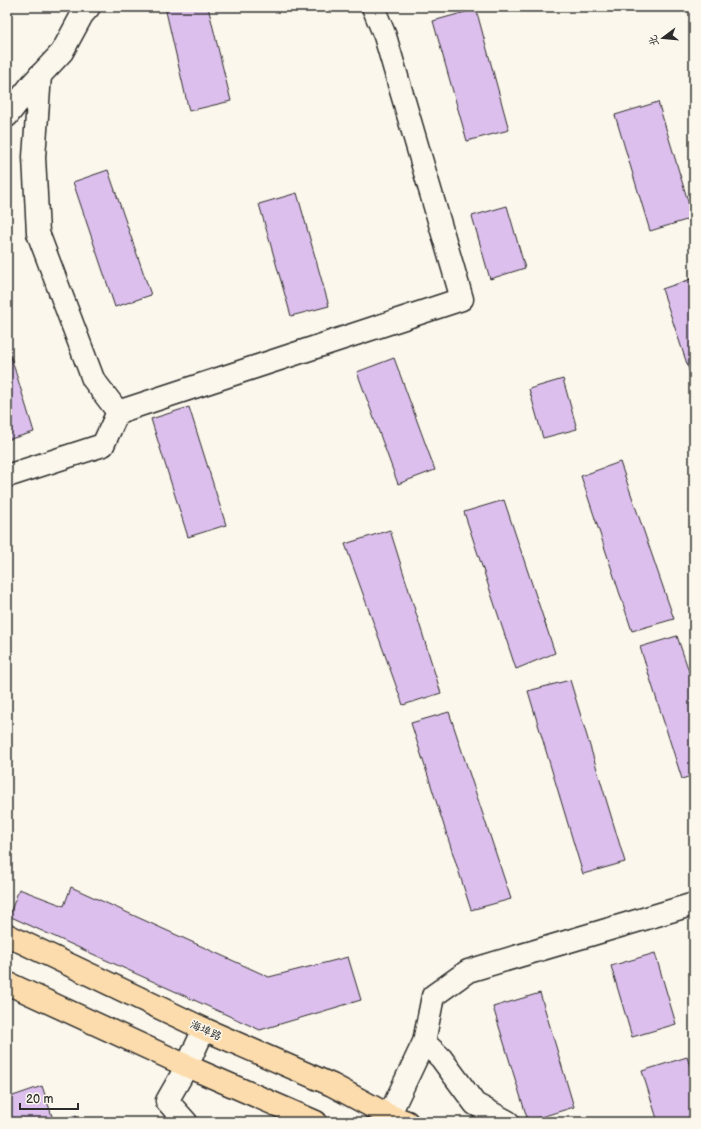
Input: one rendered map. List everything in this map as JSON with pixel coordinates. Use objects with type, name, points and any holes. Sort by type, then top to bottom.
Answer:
[{"type":"main road","name":"海埠路","points":[[7,935],[204,1029],[332,1085],[394,1120]]},
{"type":"main road","points":[[7,983],[187,1066],[316,1122]]},
{"type":"street","points":[[7,116],[32,84],[62,52],[82,15],[89,7]]},
{"type":"street","points":[[7,476],[103,445],[118,412],[462,299],[385,36],[373,7]]},
{"type":"street","points":[[40,75],[34,158],[38,233],[93,379],[118,412]]},
{"type":"street","points":[[394,1120],[424,1042],[433,996],[468,971],[694,904]]},
{"type":"street","points":[[186,1122],[167,1100],[187,1066],[204,1029]]},
{"type":"street","points":[[424,1042],[441,1058],[475,1104],[508,1122]]},
{"type":"building","points":[[165,7],[208,7],[231,101],[189,111]]},
{"type":"building","points":[[476,9],[509,130],[467,141],[433,21]]},
{"type":"building","points":[[658,102],[693,218],[650,231],[615,115]]},
{"type":"building","points":[[108,170],[151,295],[115,307],[73,182]]},
{"type":"building","points":[[297,193],[329,306],[291,316],[259,204]]},
{"type":"building","points":[[507,206],[525,268],[490,279],[472,216]]},
{"type":"building","points":[[694,278],[694,385],[662,289]]},
{"type":"building","points":[[7,344],[34,432],[7,440]]},
{"type":"building","points":[[394,358],[435,470],[398,484],[357,372]]},
{"type":"building","points":[[563,379],[577,429],[543,438],[529,389]]},
{"type":"building","points":[[189,407],[226,525],[188,537],[151,419]]},
{"type":"building","points":[[620,462],[674,619],[632,631],[581,476]]},
{"type":"building","points":[[504,500],[555,653],[516,669],[464,512]]},
{"type":"building","points":[[390,530],[441,693],[403,705],[345,544]]},
{"type":"building","points":[[677,636],[694,686],[694,775],[682,779],[640,647]]},
{"type":"building","points":[[570,680],[625,862],[583,874],[528,691]]},
{"type":"building","points":[[449,712],[511,899],[471,910],[411,723]]},
{"type":"building","points":[[71,887],[269,977],[348,957],[361,1000],[260,1030],[9,916],[19,889],[64,906]]},
{"type":"building","points":[[655,953],[676,1024],[632,1037],[611,966]]},
{"type":"building","points":[[540,993],[574,1107],[528,1121],[493,1007]]},
{"type":"building","points":[[687,1057],[694,1078],[694,1122],[658,1122],[642,1071]]},
{"type":"building","points":[[42,1086],[54,1122],[7,1122],[7,1098]]},
{"type":"building","points":[[76,1115],[78,1122],[54,1122]]}]
